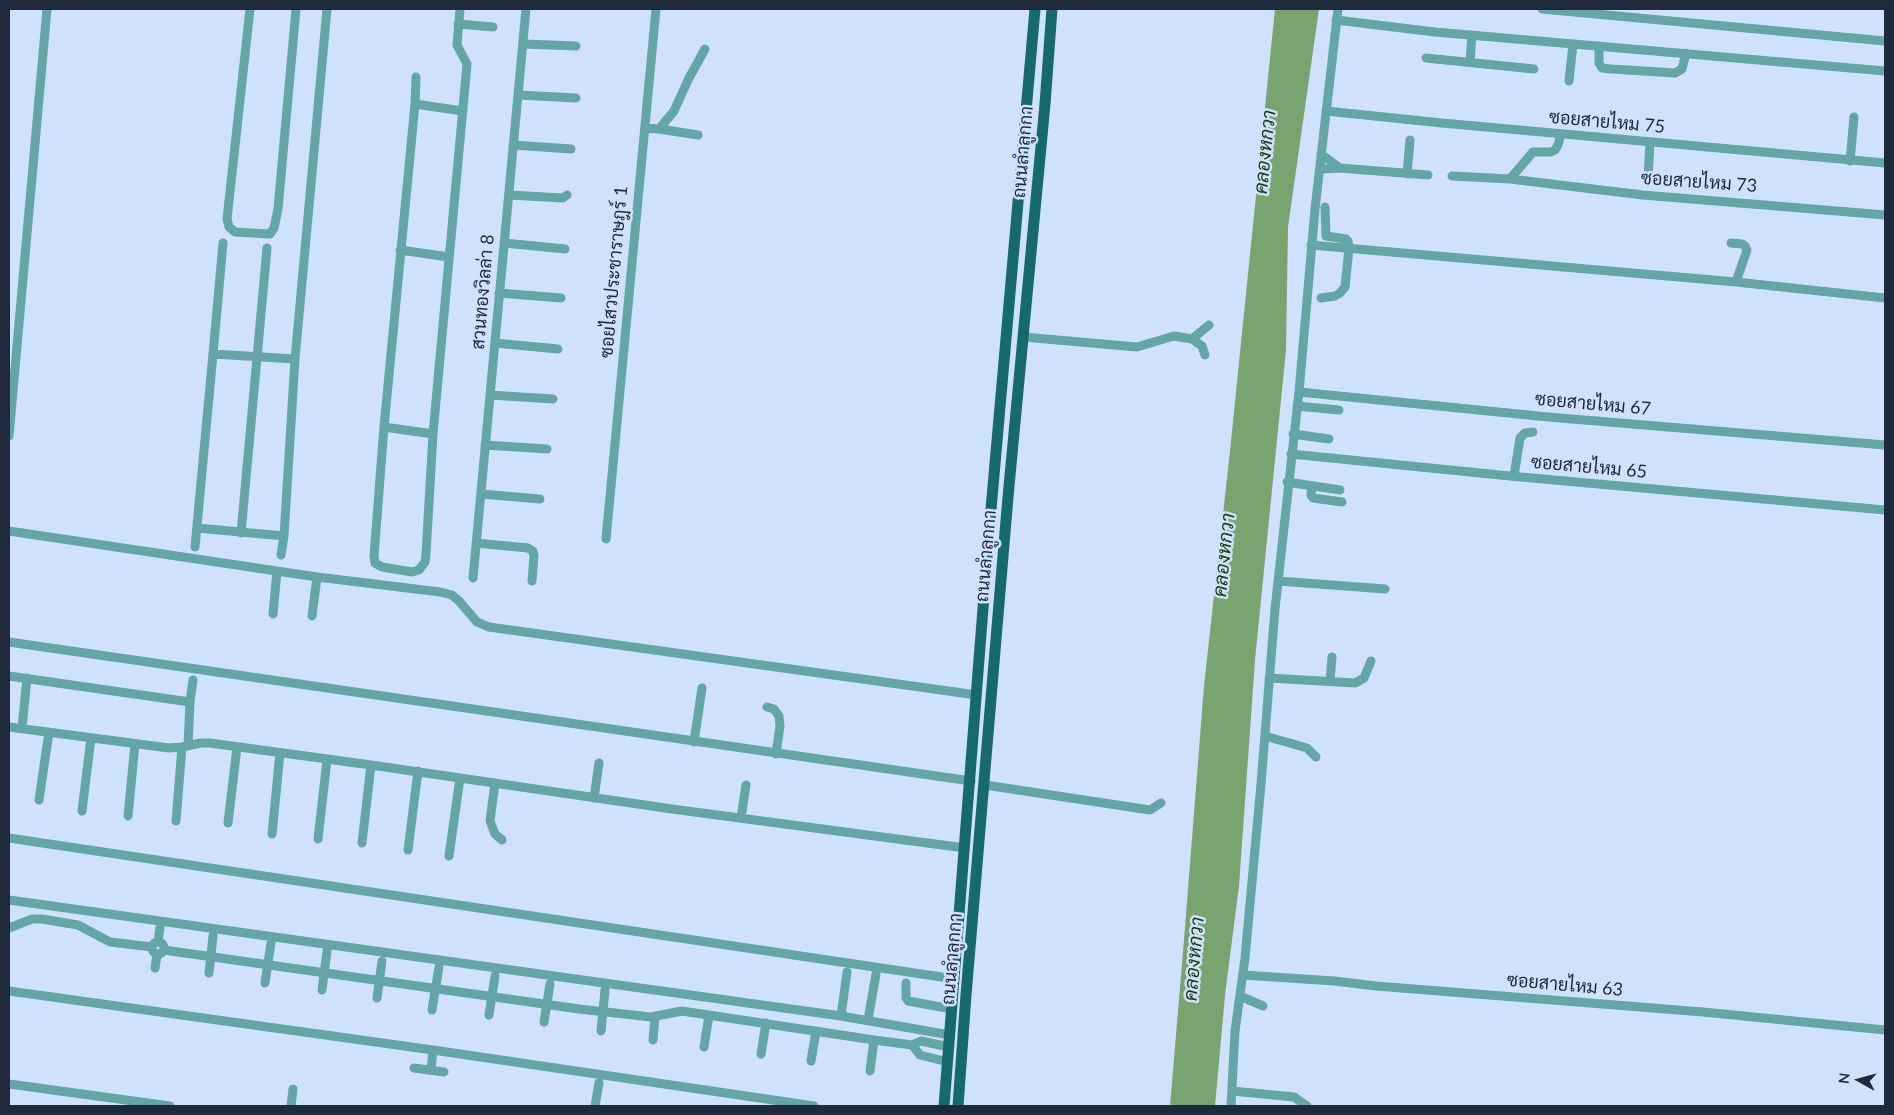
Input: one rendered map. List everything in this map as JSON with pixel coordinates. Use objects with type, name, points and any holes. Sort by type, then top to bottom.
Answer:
[{"type":"main road","name":"ถนนลำลูกกา","points":[[944,1106],[978,695],[990,523],[1035,9]]},
{"type":"main road","name":"ถนนลำลูกกา","points":[[958,1106],[1008,497],[1052,9]]},
{"type":"street","points":[[9,436],[47,9]]},
{"type":"street","points":[[250,9],[227,219],[229,227],[235,232],[270,234],[274,228],[278,209],[296,9]]},
{"type":"street","points":[[281,555],[284,536],[295,359],[327,9]]},
{"type":"street","points":[[416,77],[374,556],[375,563],[382,568],[412,572],[419,570],[426,554],[433,434],[467,64],[457,45],[460,9]]},
{"type":"street","name":"สวนทองวิลล่า 8","points":[[473,578],[526,9]]},
{"type":"street","name":"ซอยไสวประชาราษฎร์ 1","points":[[606,539],[656,9]]},
{"type":"street","points":[[1231,1106],[1235,1031],[1243,975],[1287,482],[1299,392],[1311,245],[1338,9]]},
{"type":"street","points":[[1542,9],[1885,41]]},
{"type":"street","points":[[1336,20],[1472,35],[1884,71]]},
{"type":"street","points":[[458,24],[493,27]]},
{"type":"street","points":[[1470,62],[1472,35]]},
{"type":"street","points":[[523,44],[576,46]]},
{"type":"street","points":[[1569,81],[1573,44]]},
{"type":"street","points":[[1599,46],[1599,63],[1602,68],[1611,69],[1675,73],[1682,68],[1686,53]]},
{"type":"street","points":[[659,129],[674,111],[705,49]]},
{"type":"street","points":[[1426,58],[1534,70]]},
{"type":"street","points":[[518,95],[576,98]]},
{"type":"street","points":[[415,104],[463,111]]},
{"type":"street","name":"ซอยสายไหม 75","points":[[1326,111],[1885,163]]},
{"type":"street","points":[[1850,161],[1854,117]]},
{"type":"street","points":[[645,128],[698,135]]},
{"type":"street","points":[[1510,179],[1534,152],[1551,152],[1555,150],[1561,134]]},
{"type":"street","points":[[1407,174],[1410,140]]},
{"type":"street","points":[[1648,178],[1650,142]]},
{"type":"street","points":[[513,145],[571,149]]},
{"type":"street","points":[[1321,154],[1340,168]]},
{"type":"street","points":[[1320,169],[1340,168],[1428,175]]},
{"type":"street","name":"ซอยสายไหม 73","points":[[1452,176],[1510,179],[1643,195],[1885,214]]},
{"type":"street","points":[[509,195],[563,198],[567,195]]},
{"type":"street","points":[[1322,298],[1335,296],[1345,287],[1349,248],[1346,239],[1326,236],[1325,207]]},
{"type":"street","points":[[195,547],[223,243]]},
{"type":"street","points":[[1731,243],[1742,244],[1747,250],[1736,282]]},
{"type":"street","points":[[504,244],[565,249]]},
{"type":"street","points":[[1311,245],[1736,282],[1885,298]]},
{"type":"street","points":[[240,533],[267,248]]},
{"type":"street","points":[[400,250],[449,257]]},
{"type":"street","points":[[499,293],[561,298]]},
{"type":"street","points":[[1192,339],[1209,325]]},
{"type":"street","points":[[1023,337],[1137,347],[1174,336],[1192,339],[1202,346],[1205,354]]},
{"type":"street","points":[[495,343],[558,349]]},
{"type":"street","points":[[213,354],[295,359]]},
{"type":"street","name":"ซอยสายไหม 67","points":[[1299,392],[1548,417],[1885,445]]},
{"type":"street","points":[[490,394],[553,399]]},
{"type":"street","points":[[1297,406],[1339,410]]},
{"type":"street","points":[[384,427],[433,434]]},
{"type":"street","points":[[1514,476],[1520,438],[1525,433],[1533,432]]},
{"type":"street","points":[[1294,434],[1329,439]]},
{"type":"street","points":[[485,445],[547,449]]},
{"type":"street","name":"ซอยสายไหม 65","points":[[1290,454],[1885,510]]},
{"type":"street","points":[[1287,482],[1340,490]]},
{"type":"street","points":[[1312,486],[1311,495],[1313,498],[1342,502]]},
{"type":"street","points":[[481,494],[540,499]]},
{"type":"street","points":[[197,528],[284,536]]},
{"type":"street","points":[[9,531],[317,577],[446,594],[459,601],[477,622],[488,627],[978,695]]},
{"type":"street","points":[[476,544],[528,548],[533,551],[532,581]]},
{"type":"street","points":[[273,614],[278,571]]},
{"type":"street","points":[[312,616],[317,577]]},
{"type":"street","points":[[1278,581],[1385,589]]},
{"type":"street","points":[[9,642],[971,781]]},
{"type":"street","points":[[1330,681],[1332,657]]},
{"type":"street","points":[[1269,678],[1358,682],[1367,673],[1371,661]]},
{"type":"street","points":[[9,676],[190,702]]},
{"type":"street","points":[[22,728],[27,678]]},
{"type":"street","points":[[176,821],[193,680]]},
{"type":"street","points":[[694,742],[702,688]]},
{"type":"street","points":[[767,707],[774,709],[779,716],[780,726],[776,754]]},
{"type":"street","points":[[9,727],[169,748],[201,742],[327,760],[371,764],[594,798],[965,848]]},
{"type":"street","points":[[39,800],[49,732]]},
{"type":"street","points":[[1265,736],[1307,748],[1316,757]]},
{"type":"street","points":[[82,811],[91,738]]},
{"type":"street","points":[[128,816],[135,744]]},
{"type":"street","points":[[228,823],[237,747]]},
{"type":"street","points":[[272,834],[280,753]]},
{"type":"street","points":[[318,839],[327,760]]},
{"type":"street","points":[[594,798],[599,763]]},
{"type":"street","points":[[362,843],[371,764]]},
{"type":"street","points":[[408,850],[418,772]]},
{"type":"street","points":[[449,856],[460,778]]},
{"type":"street","points":[[495,783],[490,821],[495,834],[502,840]]},
{"type":"street","points":[[741,818],[746,785]]},
{"type":"street","points":[[985,785],[1150,810],[1161,803]]},
{"type":"street","points":[[9,838],[955,979]]},
{"type":"street","points":[[9,900],[868,1020],[950,1041]]},
{"type":"street","points":[[9,928],[32,919],[42,919],[78,925],[110,942],[547,1005],[655,1017],[682,1011],[912,1045],[921,1041],[950,1041]]},
{"type":"street","points":[[155,968],[160,928]]},
{"type":"street","points":[[209,973],[214,936]]},
{"type":"street","points":[[265,983],[271,943]]},
{"type":"street","points":[[322,990],[327,951]]},
{"type":"street","points":[[377,998],[382,961]]},
{"type":"street","points":[[432,1010],[439,966]]},
{"type":"street","points":[[840,1016],[847,972]]},
{"type":"street","points":[[868,1020],[876,974]]},
{"type":"street","name":"ซอยสายไหม 63","points":[[1243,975],[1334,981],[1885,1030]]},
{"type":"street","points":[[489,1015],[495,976]]},
{"type":"street","points":[[906,983],[906,998],[908,1001],[952,1009]]},
{"type":"street","points":[[544,1022],[550,984]]},
{"type":"street","points":[[601,1031],[605,990]]},
{"type":"street","points":[[9,991],[433,1050],[814,1106]]},
{"type":"street","points":[[1240,996],[1263,1006]]},
{"type":"street","points":[[704,1047],[709,1015]]},
{"type":"street","points":[[652,1040],[655,1017]]},
{"type":"street","points":[[761,1054],[766,1023]]},
{"type":"street","points":[[812,1061],[816,1031]]},
{"type":"street","points":[[870,1071],[874,1040]]},
{"type":"street","points":[[912,1045],[920,1055],[948,1062]]},
{"type":"street","points":[[431,1070],[433,1050]]},
{"type":"street","points":[[414,1068],[444,1072]]},
{"type":"street","points":[[595,1106],[600,1083]]},
{"type":"street","points":[[9,1084],[111,1103],[170,1106]]},
{"type":"street","points":[[291,1106],[293,1089]]},
{"type":"street","points":[[1232,1091],[1294,1097],[1307,1106]]},
{"type":"water","name":"คลองหกวา","points":[[1275,9],[1319,9],[1288,227],[1286,350],[1255,660],[1239,886],[1225,995],[1215,1106],[1170,1106],[1204,686]]}]
